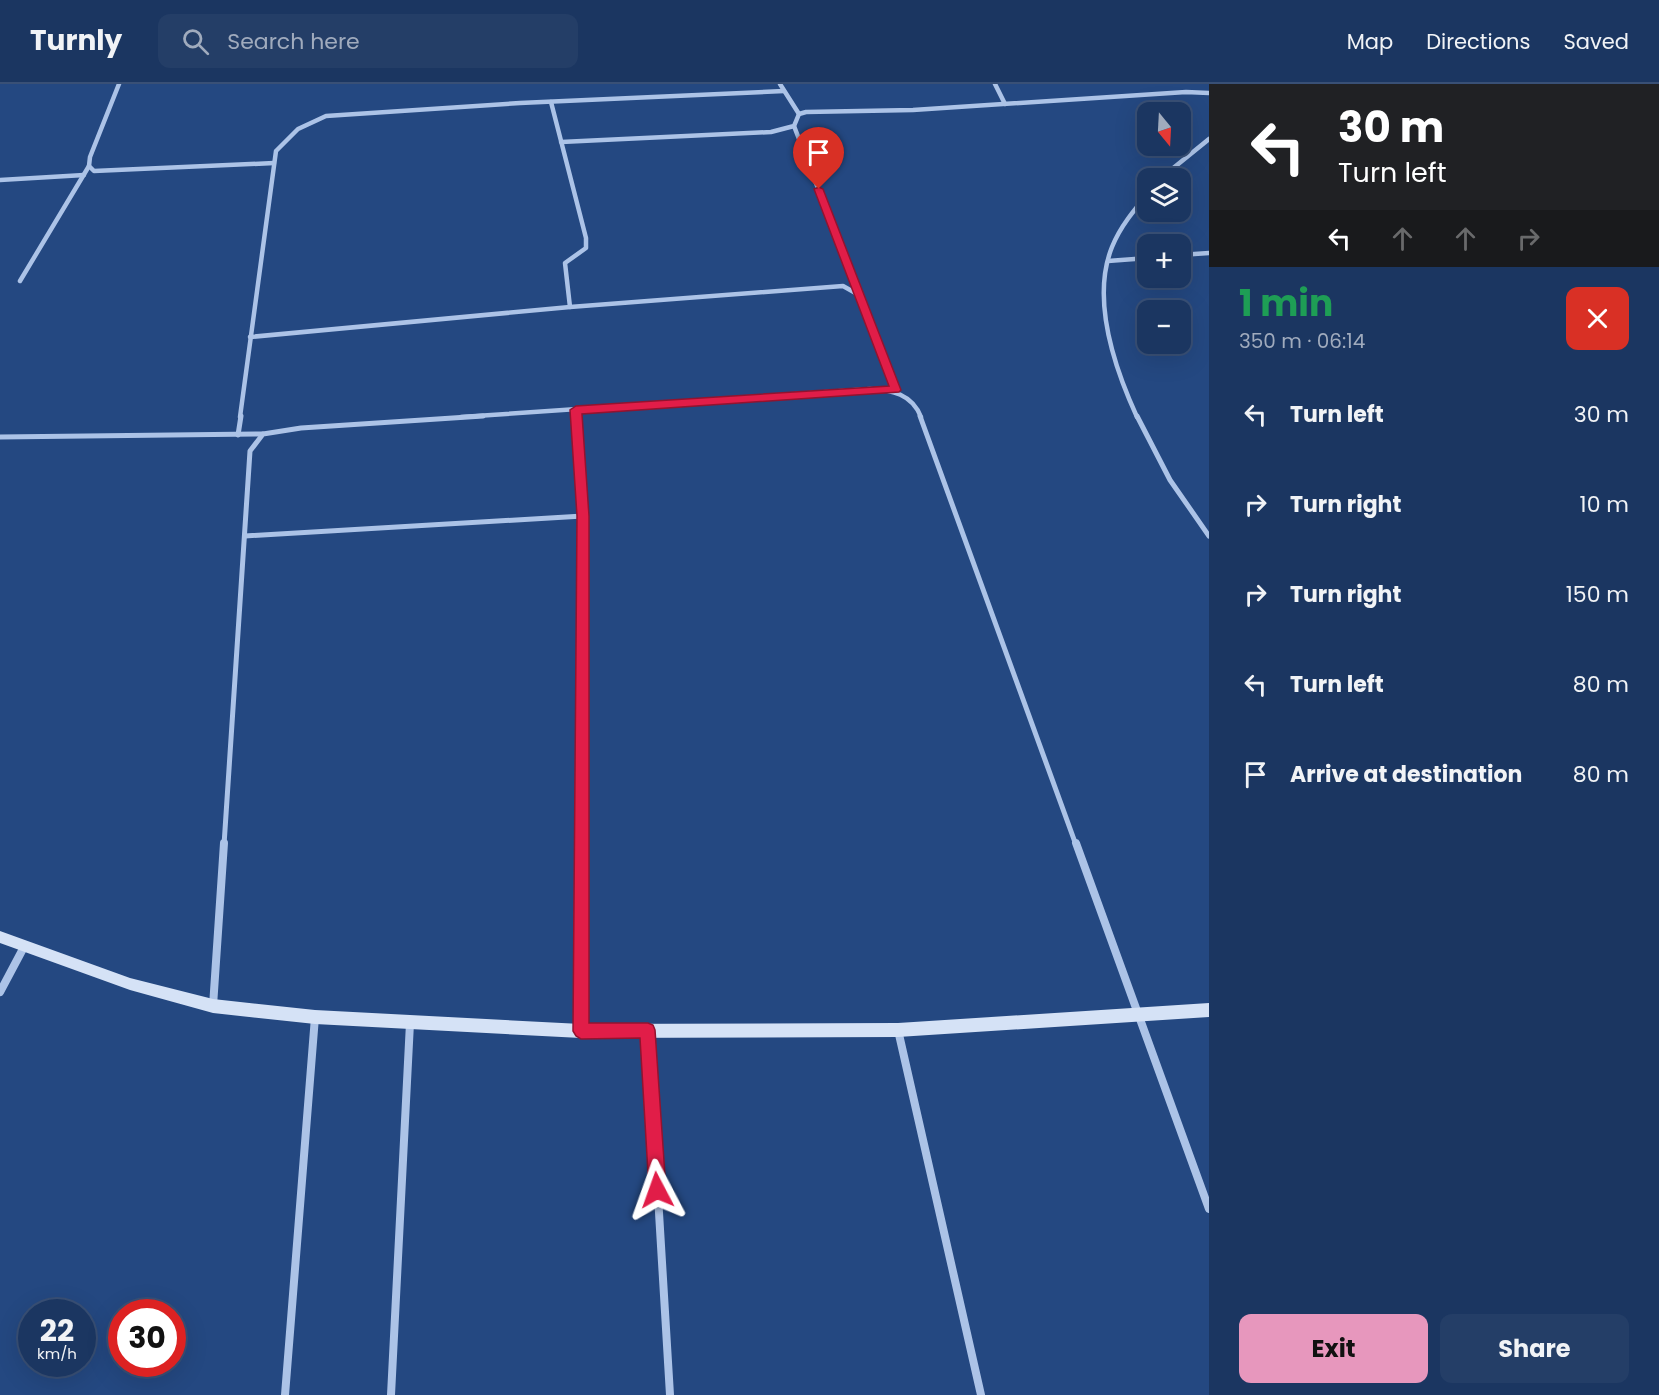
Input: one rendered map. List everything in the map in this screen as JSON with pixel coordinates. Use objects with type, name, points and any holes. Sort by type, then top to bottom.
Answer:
[{"type":"main road","points":[[0,937],[130,984],[213,1006],[315,1017],[410,1023],[581,1031],[898,1030],[1209,1010]]},
{"type":"street","points":[[20,281],[89,166],[119,84]]},
{"type":"street","points":[[780,84],[799,114]]},
{"type":"street","points":[[994,84],[1005,104]]},
{"type":"street","points":[[238,435],[273,163],[276,151],[284,139],[302,124],[326,116],[784,91]]},
{"type":"street","points":[[799,114],[1186,92],[1209,93]]},
{"type":"street","points":[[551,102],[586,238],[586,248],[565,263],[564,271],[570,307]]},
{"type":"street","points":[[799,114],[794,126],[896,390]]},
{"type":"street","points":[[561,142],[771,132],[794,126]]},
{"type":"street","points":[[1173,168],[1209,139]]},
{"type":"street","points":[[89,166],[94,171],[108,171],[273,163]]},
{"type":"street","points":[[0,180],[84,175]]},
{"type":"street","points":[[1137,208],[1118,232],[1108,261],[1104,302],[1113,354],[1134,409],[1163,468],[1209,536]]},
{"type":"street","points":[[1191,254],[1209,252]]},
{"type":"street","points":[[1108,261],[1137,259]]},
{"type":"street","points":[[250,337],[570,307],[818,287],[843,286],[859,295]]},
{"type":"street","points":[[0,436],[263,434],[301,428],[870,389],[896,390],[908,398],[918,410],[1141,1016],[1209,1209]]},
{"type":"street","points":[[576,410],[583,516],[581,1031]]},
{"type":"street","points":[[213,1006],[250,451],[263,434]]},
{"type":"street","points":[[245,536],[583,516]]},
{"type":"street","points":[[0,992],[25,945]]},
{"type":"street","points":[[285,1395],[315,1017]]},
{"type":"street","points":[[392,1395],[410,1023]]},
{"type":"street","points":[[648,1030],[670,1395]]},
{"type":"street","points":[[898,1030],[981,1395]]},
{"type":"route","points":[[657,1190],[648,1030],[581,1031],[583,516],[576,410],[870,389],[896,390],[819,189]]}]
